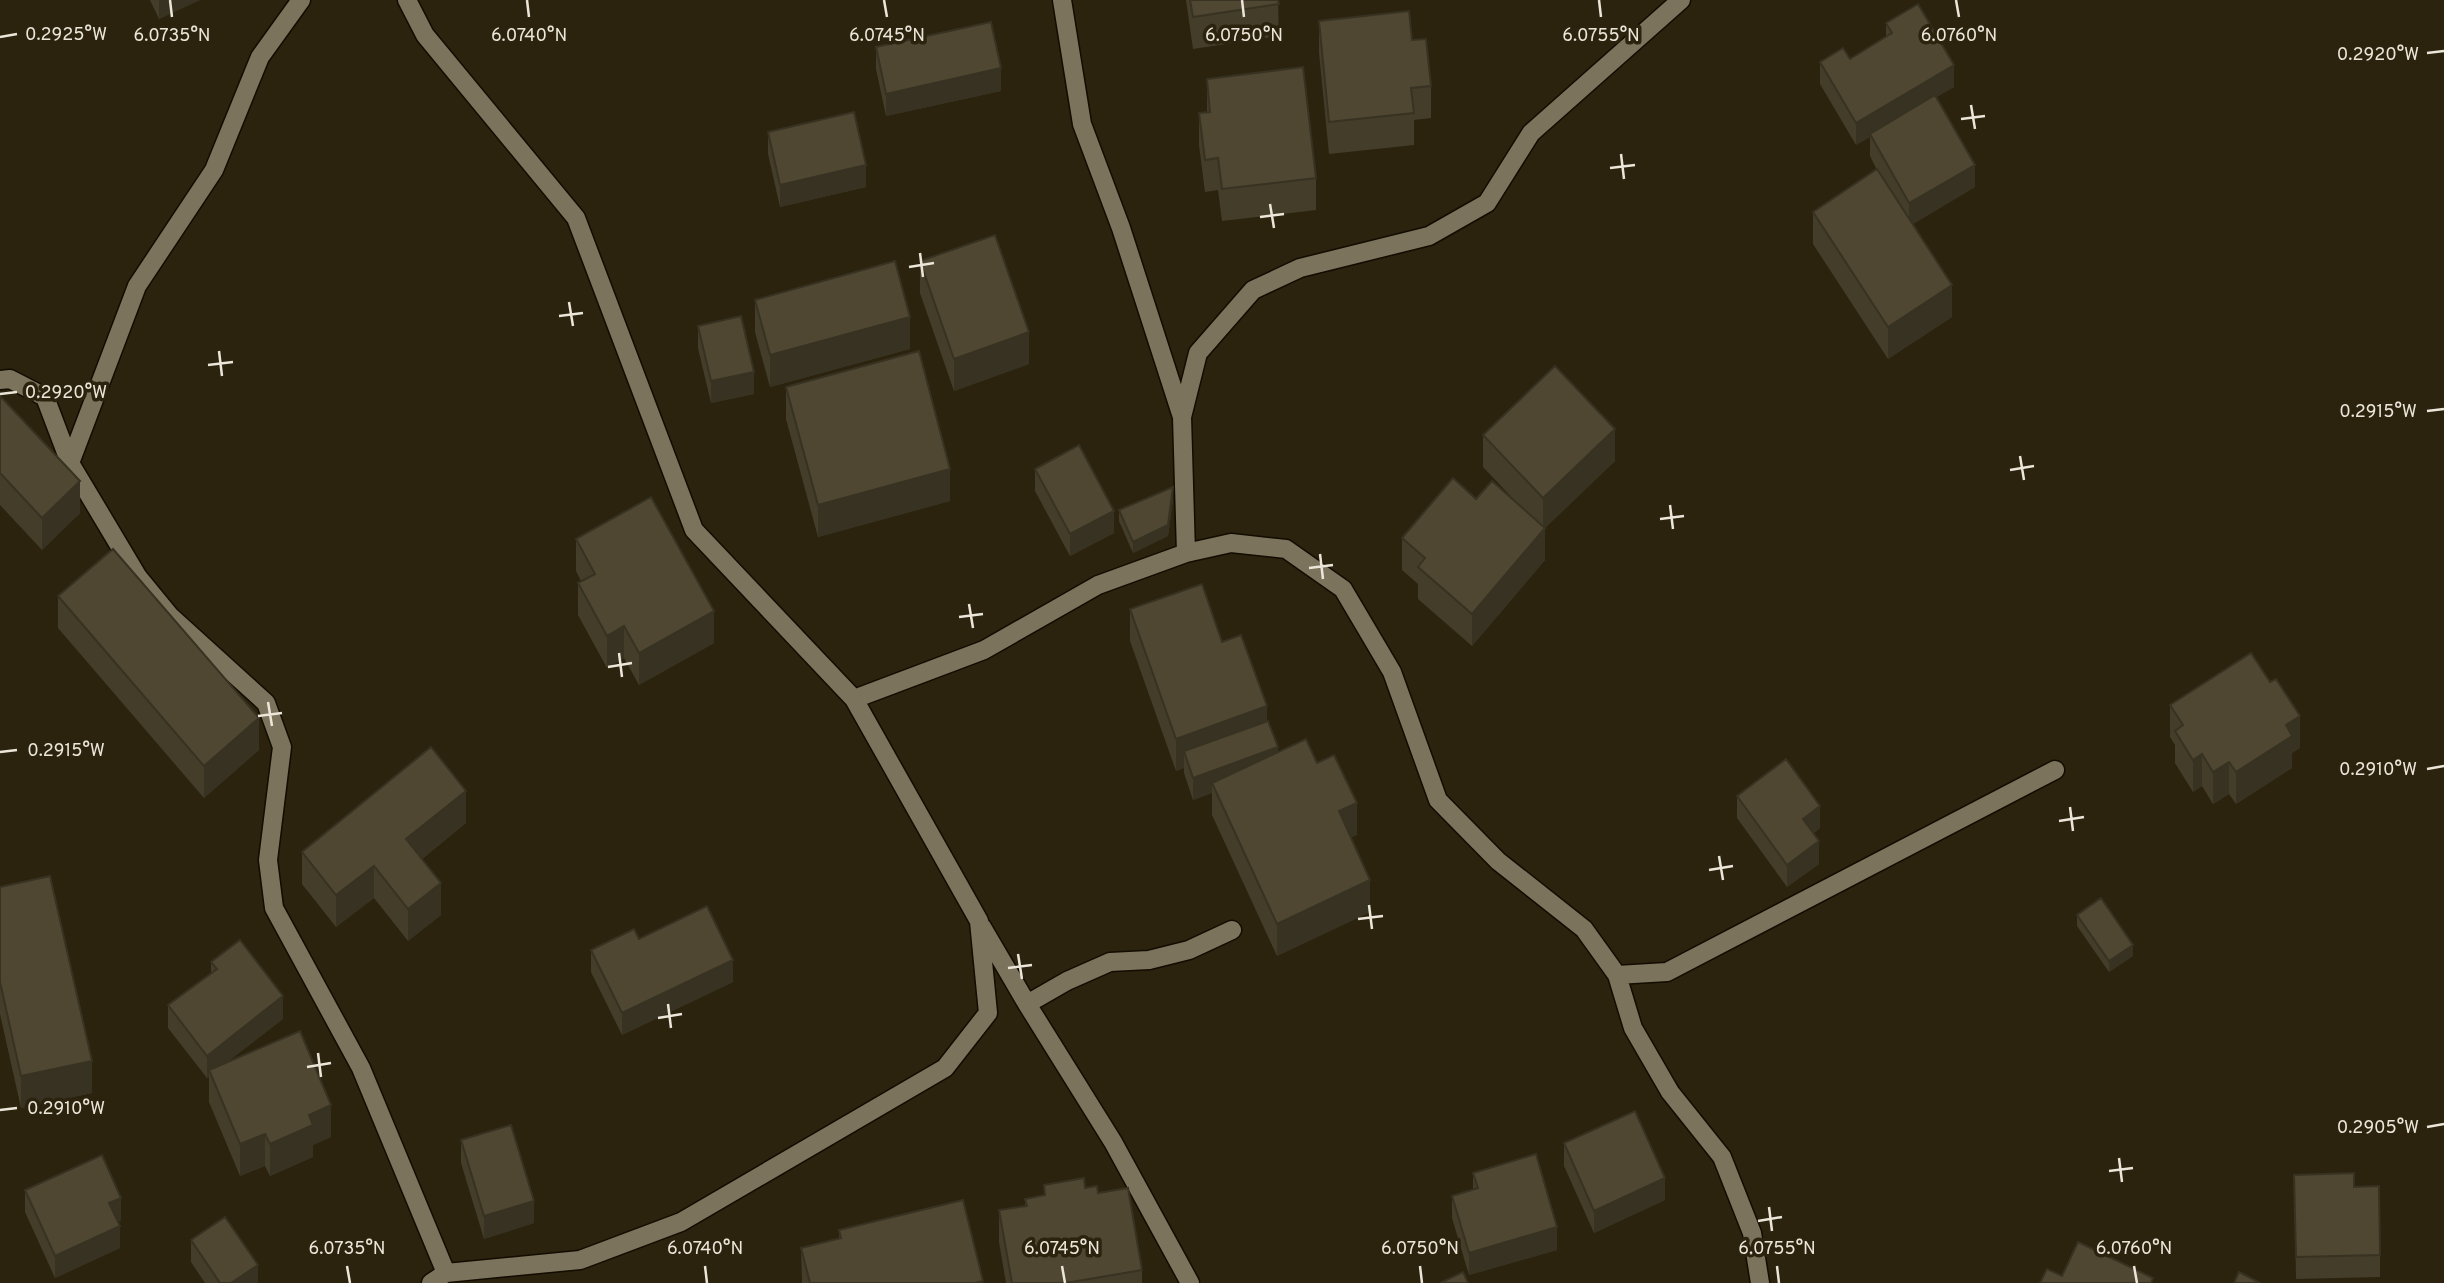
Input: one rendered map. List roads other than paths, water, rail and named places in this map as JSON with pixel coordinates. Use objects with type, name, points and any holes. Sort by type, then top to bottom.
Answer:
[{"type":"street","points":[[70,463],[137,286],[214,170],[260,57],[301,0]]},
{"type":"street","points":[[407,0],[425,35],[576,218],[694,530],[854,699],[1027,1004],[1113,1142],[1190,1283]]},
{"type":"street","points":[[1062,0],[1082,124],[1121,228],[1182,417]]},
{"type":"street","points":[[1186,553],[1182,417],[1198,353],[1253,290],[1300,268],[1429,236],[1487,203],[1531,133],[1681,0]]},
{"type":"street","points":[[0,380],[10,379],[45,397],[70,463],[138,577],[170,616],[266,703],[282,747],[268,860],[274,908],[361,1068],[438,1278],[580,1260],[681,1222],[945,1068],[988,1013],[979,921]]},
{"type":"street","points":[[854,699],[984,650],[1098,585],[1186,553],[1231,543],[1286,549],[1343,589],[1392,672],[1438,800],[1499,861],[1584,929],[1617,975],[1633,1028],[1670,1092],[1722,1157],[1752,1233],[1760,1283]]},
{"type":"street","points":[[1617,975],[1667,972],[2055,770]]},
{"type":"street","points":[[1027,1004],[1067,981],[1110,962],[1149,960],[1189,950],[1232,930]]}]
